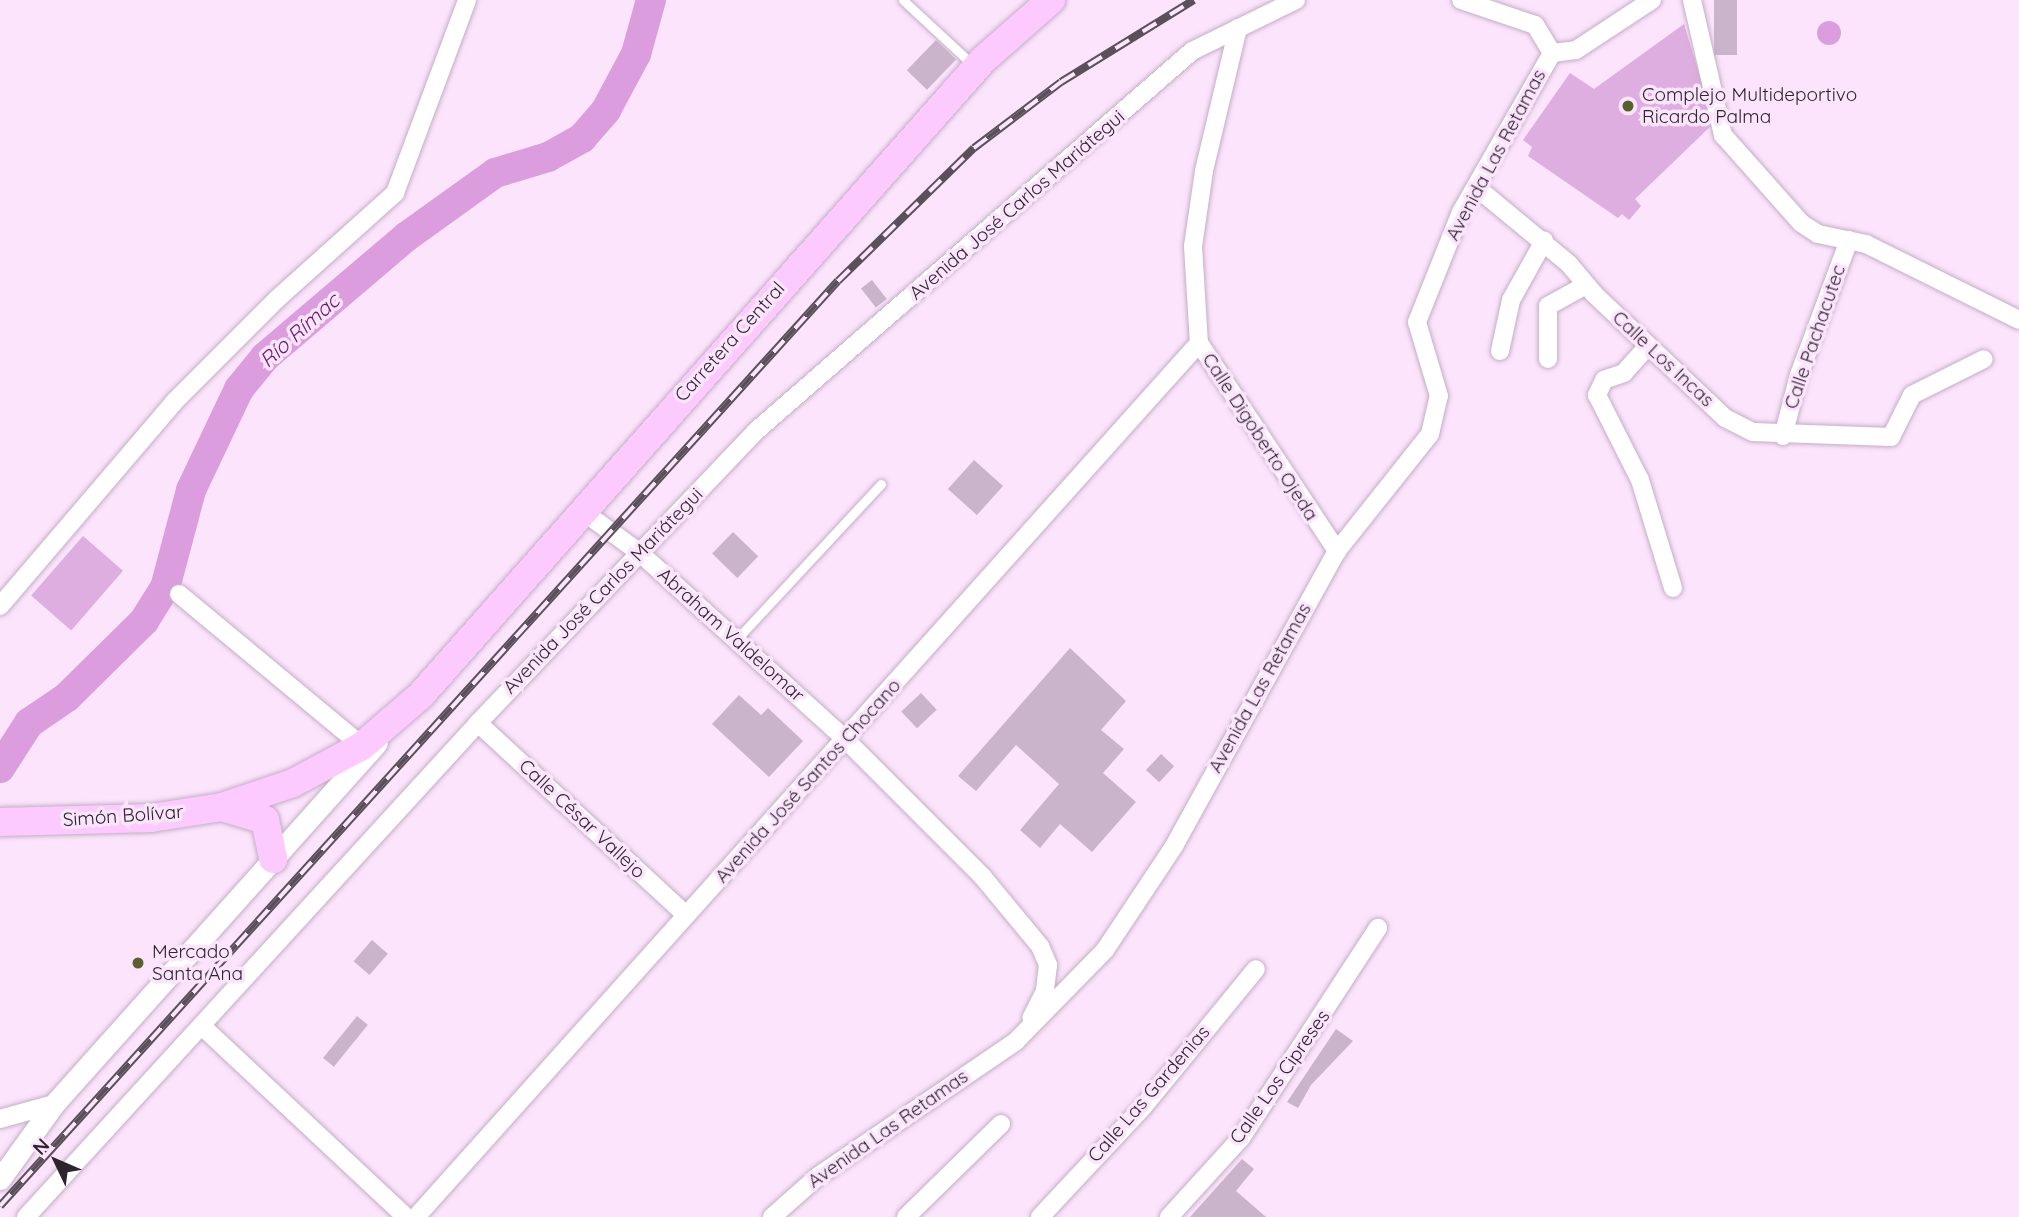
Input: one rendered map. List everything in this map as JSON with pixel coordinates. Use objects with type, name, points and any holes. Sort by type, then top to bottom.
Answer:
[{"type":"highway","name":"Carretera Central","points":[[421,695],[581,510],[976,68],[1051,0]]},
{"type":"highway","name":"Simón Bolívar","points":[[0,822],[151,818],[222,807],[293,783],[362,746],[421,695]]},
{"type":"highway","points":[[222,807],[265,820],[273,859]]},
{"type":"street","points":[[0,606],[174,402],[277,299],[395,193],[467,0]]},
{"type":"street","name":"Avenida José Carlos Mariátegui","points":[[36,1213],[478,723],[756,431],[1192,51],[1296,0]]},
{"type":"street","points":[[1461,0],[1535,25],[1552,49],[1576,50],[1652,0]]},
{"type":"street","points":[[1692,0],[1728,144],[1801,223],[1818,234],[1849,240],[2019,320]]},
{"type":"street","name":"Calle Digoberto Ojeda","points":[[1238,28],[1204,171],[1193,246],[1199,343],[1337,551]]},
{"type":"street","name":"Avenida Las Retamas","points":[[772,1217],[817,1177],[1016,1041],[1105,950],[1159,869],[1337,551],[1405,469],[1439,413],[1439,396],[1418,322],[1476,187],[1552,49]]},
{"type":"street","name":"Calle Los Incas","points":[[1476,187],[1544,241],[1648,346],[1726,418],[1753,432],[1783,436],[1891,437],[1912,395],[1984,359]]},
{"type":"street","name":"Calle Pachacutec","points":[[1783,436],[1799,375],[1849,240]]},
{"type":"street","points":[[1500,351],[1511,300],[1544,241]]},
{"type":"street","points":[[1548,359],[1548,306],[1587,285]]},
{"type":"street","name":"Avenida José Santos Chocano","points":[[416,1217],[1199,343]]},
{"type":"street","points":[[1648,346],[1624,373],[1604,380],[1597,395],[1640,480],[1673,588]]},
{"type":"street","name":"Abraham Valdelomar","points":[[581,510],[640,553],[845,739],[982,876],[1040,946],[1048,965],[1045,991],[1016,1041]]},
{"type":"street","points":[[179,594],[362,746]]},
{"type":"street","points":[[0,1179],[54,1104],[421,695]]},
{"type":"street","name":"Calle César Vallejo","points":[[478,723],[686,915]]},
{"type":"street","name":"Calle Los Cipreses","points":[[1169,1217],[1241,1138],[1378,928]]},
{"type":"street","name":"Calle Las Gardenias","points":[[1040,1217],[1143,1107],[1256,969]]},
{"type":"street","points":[[204,1028],[406,1217]]},
{"type":"street","points":[[0,1119],[54,1104]]},
{"type":"street","points":[[905,1217],[1001,1124]]},
{"type":"lane","points":[[903,0],[976,68]]},
{"type":"lane","points":[[736,640],[881,484]]},
{"type":"shaded area","points":[[1829,21],[1838,24],[1841,33],[1838,42],[1829,45],[1820,42],[1817,33],[1820,24]]},
{"type":"shaded area","name":"Complejo Multideportivo Ricardo Palma","points":[[1684,24],[1714,123],[1635,199],[1641,206],[1629,220],[1622,214],[1618,218],[1528,156],[1532,147],[1523,140],[1570,73],[1594,89]]},
{"type":"shaded area","points":[[83,536],[123,571],[71,630],[31,596]]},
{"type":"building","points":[[1714,0],[1737,0],[1737,55],[1714,55]]},
{"type":"building","points":[[936,40],[956,59],[927,90],[907,70]]},
{"type":"building","points":[[872,280],[887,299],[876,308],[861,289]]},
{"type":"building","points":[[974,460],[1003,486],[977,515],[948,489]]},
{"type":"building","points":[[733,532],[758,556],[737,578],[712,554]]},
{"type":"building","points":[[1070,648],[1126,701],[1101,730],[1124,749],[1103,773],[1136,802],[1092,852],[1060,824],[1040,848],[1020,830],[1059,784],[1016,745],[976,791],[958,776]]},
{"type":"building","points":[[921,693],[937,710],[917,728],[901,711]]},
{"type":"building","points":[[739,695],[761,715],[768,708],[803,741],[769,777],[712,724]]},
{"type":"building","points":[[1161,754],[1174,766],[1159,782],[1146,770]]},
{"type":"building","points":[[372,940],[388,954],[369,975],[354,961]]},
{"type":"building","points":[[357,1016],[368,1025],[334,1067],[323,1058]]},
{"type":"building","points":[[1336,1029],[1353,1041],[1311,1085],[1298,1108],[1287,1102]]},
{"type":"building","points":[[1242,1159],[1254,1169],[1236,1191],[1266,1217],[1190,1217]]},
{"type":"waterway","name":"Río Rímac","points":[[0,768],[29,723],[67,697],[144,621],[165,588],[191,490],[239,389],[265,357],[406,237],[495,173],[548,157],[582,138],[606,110],[636,54],[651,0]]},
{"type":"railway","points":[[0,1206],[838,281],[974,148],[1061,82],[1194,0]]},
{"type":"place","name":"Complejo Multideportivo Ricardo Palma","points":[[1628,106]]},
{"type":"place","name":"Mercado Santa Ana","points":[[138,963]]}]
